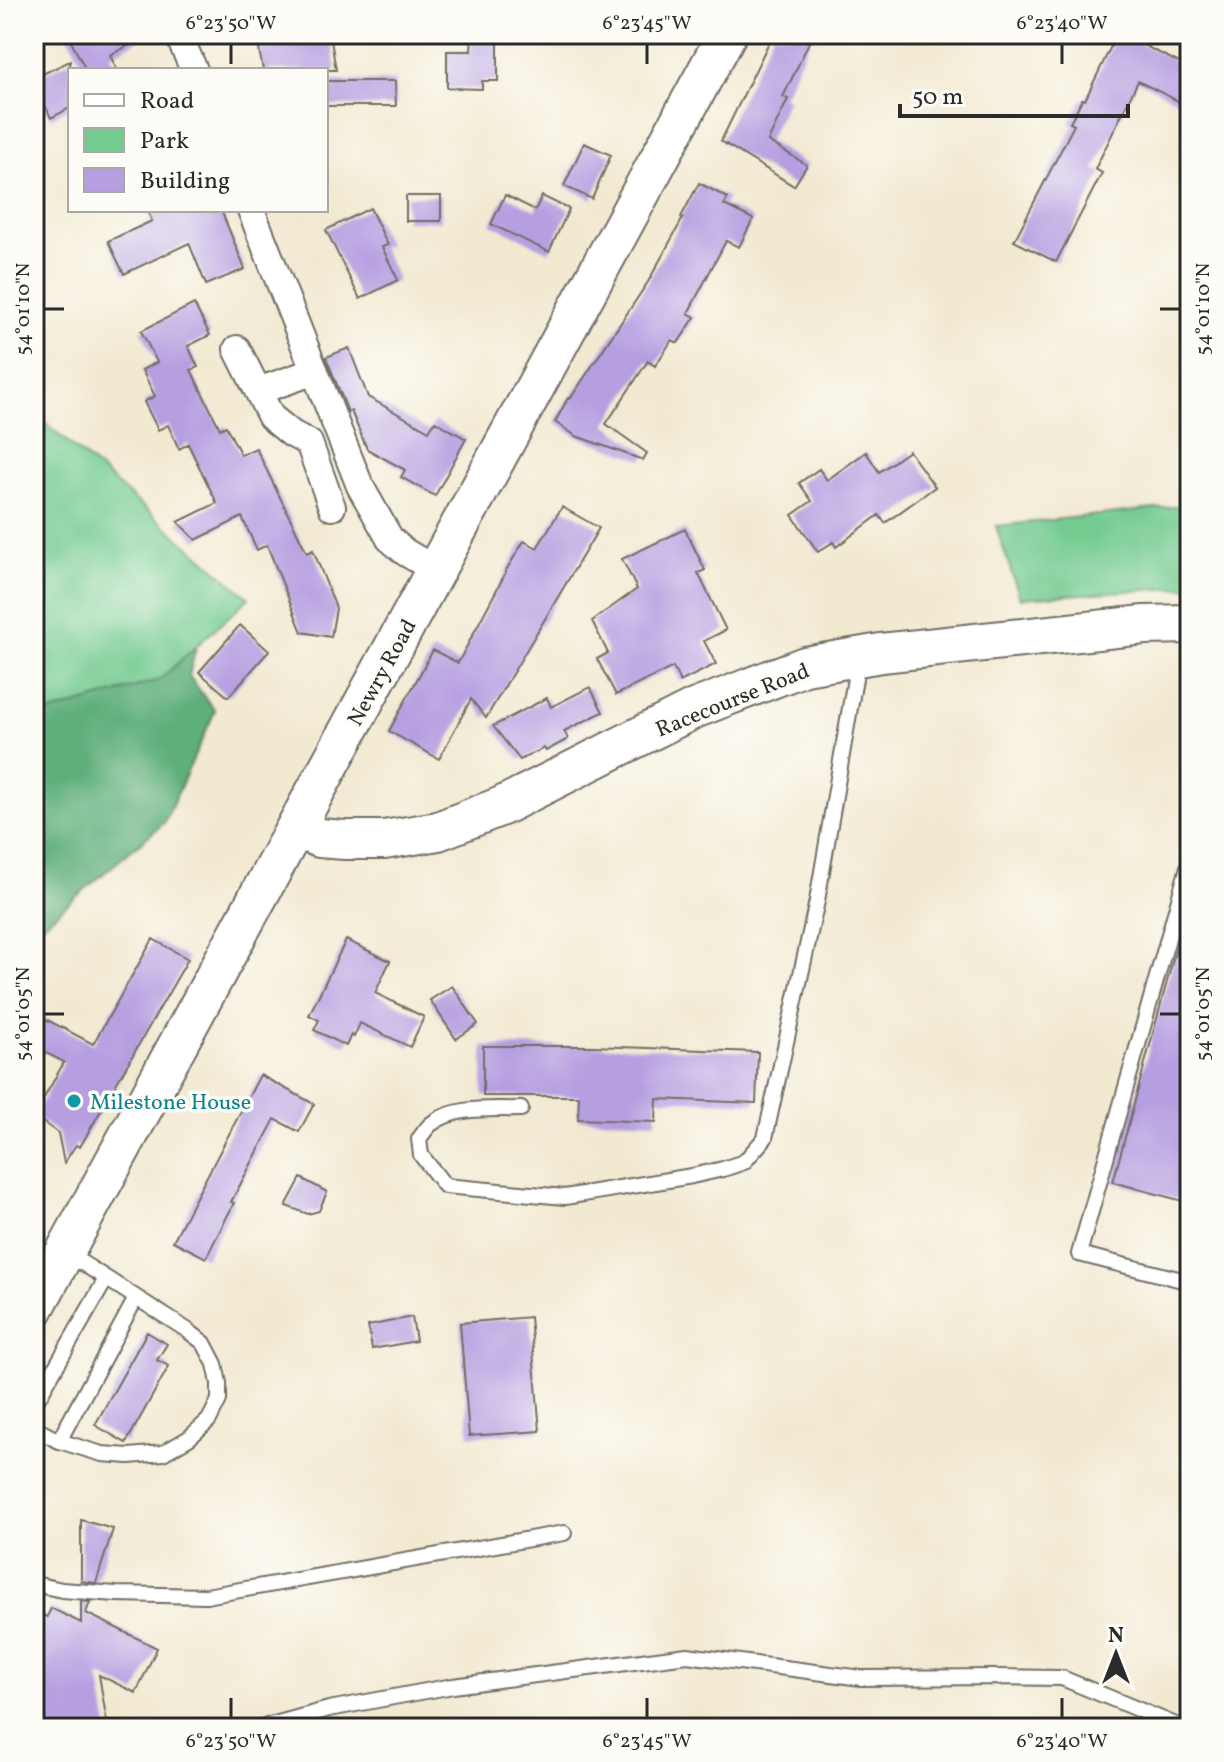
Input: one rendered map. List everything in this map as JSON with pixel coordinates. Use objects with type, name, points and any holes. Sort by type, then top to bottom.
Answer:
[{"type":"main road","name":"Newry Road","points":[[34,1309],[727,34]]},
{"type":"main road","name":"Racecourse Road","points":[[296,828],[319,838],[345,840],[384,840],[438,831],[502,806],[694,709],[805,666],[881,653],[1144,625],[1190,624]]},
{"type":"street","points":[[178,34],[193,68]]},
{"type":"street","points":[[252,212],[360,486],[390,539],[437,571]]},
{"type":"street","points":[[237,349],[271,417],[309,443],[332,507]]},
{"type":"street","points":[[258,391],[315,371]]},
{"type":"lane","points":[[521,1109],[452,1113],[430,1124],[419,1139],[421,1155],[445,1186],[565,1197],[723,1169],[744,1162],[765,1138],[817,901],[859,657]]},
{"type":"lane","points":[[1190,860],[1079,1254],[1190,1282]]},
{"type":"lane","points":[[34,1428],[59,1441],[102,1454],[129,1456],[163,1453],[189,1438],[209,1420],[219,1400],[215,1364],[204,1343],[65,1252]]},
{"type":"lane","points":[[34,1405],[106,1279]]},
{"type":"lane","points":[[59,1441],[136,1298]]},
{"type":"lane","points":[[34,1584],[62,1590],[116,1594],[206,1596],[564,1533]]},
{"type":"lane","points":[[260,1728],[329,1709],[453,1686],[687,1655],[861,1678],[1062,1678],[1183,1728]]},
{"type":"green space","points":[[34,413],[249,598],[159,680],[34,717]]},
{"type":"green space","points":[[1190,505],[1190,587],[1020,598],[996,526]]},
{"type":"green space","points":[[196,647],[189,676],[215,711],[164,823],[34,932],[34,717],[159,680]]},
{"type":"building","points":[[67,34],[151,34],[110,55],[116,68],[85,68]]},
{"type":"building","points":[[285,34],[299,34],[300,38],[330,34],[336,70],[263,68],[257,39]]},
{"type":"building","points":[[472,34],[498,34],[498,81],[482,81],[482,89],[447,88],[447,51],[471,51]]},
{"type":"building","points":[[773,34],[813,34],[783,97],[788,99],[768,141],[807,165],[794,186],[721,141]]},
{"type":"building","points":[[1117,34],[1190,68],[1190,107],[1138,81],[1095,169],[1102,173],[1056,262],[1014,241],[1074,125],[1070,123],[1082,99],[1085,100]]},
{"type":"building","points":[[70,61],[68,109],[51,118],[34,78]]},
{"type":"building","points":[[328,81],[395,81],[396,106],[328,106]]},
{"type":"building","points":[[584,143],[611,155],[592,199],[564,186]]},
{"type":"building","points":[[699,183],[728,198],[724,205],[753,219],[739,247],[726,241],[688,313],[695,317],[678,343],[672,340],[655,366],[648,361],[606,424],[647,453],[643,460],[576,436],[555,422],[568,398],[648,282]]},
{"type":"building","points":[[505,195],[535,210],[542,196],[569,209],[549,252],[491,224]]},
{"type":"building","points":[[406,196],[441,196],[441,221],[406,221]]},
{"type":"building","points":[[370,208],[388,245],[382,247],[398,280],[360,299],[326,230]]},
{"type":"building","points":[[148,212],[222,212],[245,269],[206,285],[189,243],[124,274],[108,241],[152,221]]},
{"type":"building","points":[[194,304],[210,335],[188,346],[198,367],[191,370],[220,429],[226,426],[241,455],[256,448],[307,553],[313,550],[336,608],[331,637],[302,632],[267,545],[257,550],[242,517],[196,540],[178,522],[217,503],[188,444],[179,449],[168,425],[158,430],[144,402],[155,396],[142,370],[157,362],[141,331]]},
{"type":"building","points":[[349,348],[368,397],[429,431],[435,421],[466,439],[435,496],[401,477],[405,470],[367,449],[326,357]]},
{"type":"building","points":[[909,451],[935,487],[885,523],[879,515],[836,547],[833,542],[818,552],[792,515],[812,501],[799,483],[819,469],[827,480],[866,452],[879,472]]},
{"type":"building","points":[[562,507],[599,528],[486,718],[471,699],[439,759],[389,731],[433,650],[458,663],[524,541],[537,548]]},
{"type":"building","points":[[685,529],[705,570],[698,573],[726,630],[704,641],[716,664],[680,682],[673,667],[616,695],[597,659],[608,653],[592,621],[637,589],[622,559]]},
{"type":"building","points":[[240,625],[269,651],[228,697],[199,672]]},
{"type":"building","points":[[590,687],[603,712],[564,731],[568,739],[546,751],[544,748],[520,760],[493,726],[547,698],[551,707]]},
{"type":"building","points":[[1183,922],[1190,923],[1190,1203],[1113,1182]]},
{"type":"building","points":[[153,939],[188,959],[80,1147],[76,1145],[64,1163],[58,1133],[34,1116],[64,1062],[34,1047],[34,1013],[93,1044]]},
{"type":"building","points":[[346,940],[390,961],[375,993],[424,1017],[410,1047],[360,1023],[346,1046],[314,1030],[319,1020],[309,1015]]},
{"type":"building","points":[[452,986],[478,1024],[456,1039],[430,1000]]},
{"type":"building","points":[[483,1046],[758,1052],[756,1103],[657,1099],[656,1122],[578,1119],[579,1096],[483,1096]]},
{"type":"building","points":[[260,1075],[314,1104],[299,1132],[275,1119],[231,1202],[234,1203],[206,1258],[173,1241]]},
{"type":"building","points":[[301,1178],[327,1192],[319,1211],[308,1214],[286,1206]]},
{"type":"building","points":[[412,1317],[416,1341],[372,1349],[368,1326]]},
{"type":"building","points":[[530,1317],[540,1431],[469,1436],[460,1323]]},
{"type":"building","points":[[147,1332],[167,1344],[157,1360],[169,1366],[126,1443],[95,1425]]},
{"type":"building","points":[[81,1520],[113,1529],[96,1583],[81,1581]]},
{"type":"building","points":[[81,1601],[90,1602],[86,1613],[157,1648],[136,1693],[99,1675],[108,1728],[34,1728],[34,1611],[47,1617],[51,1608],[81,1623]]},
{"type":"place","name":"Milestone House","points":[[74,1101]]}]
